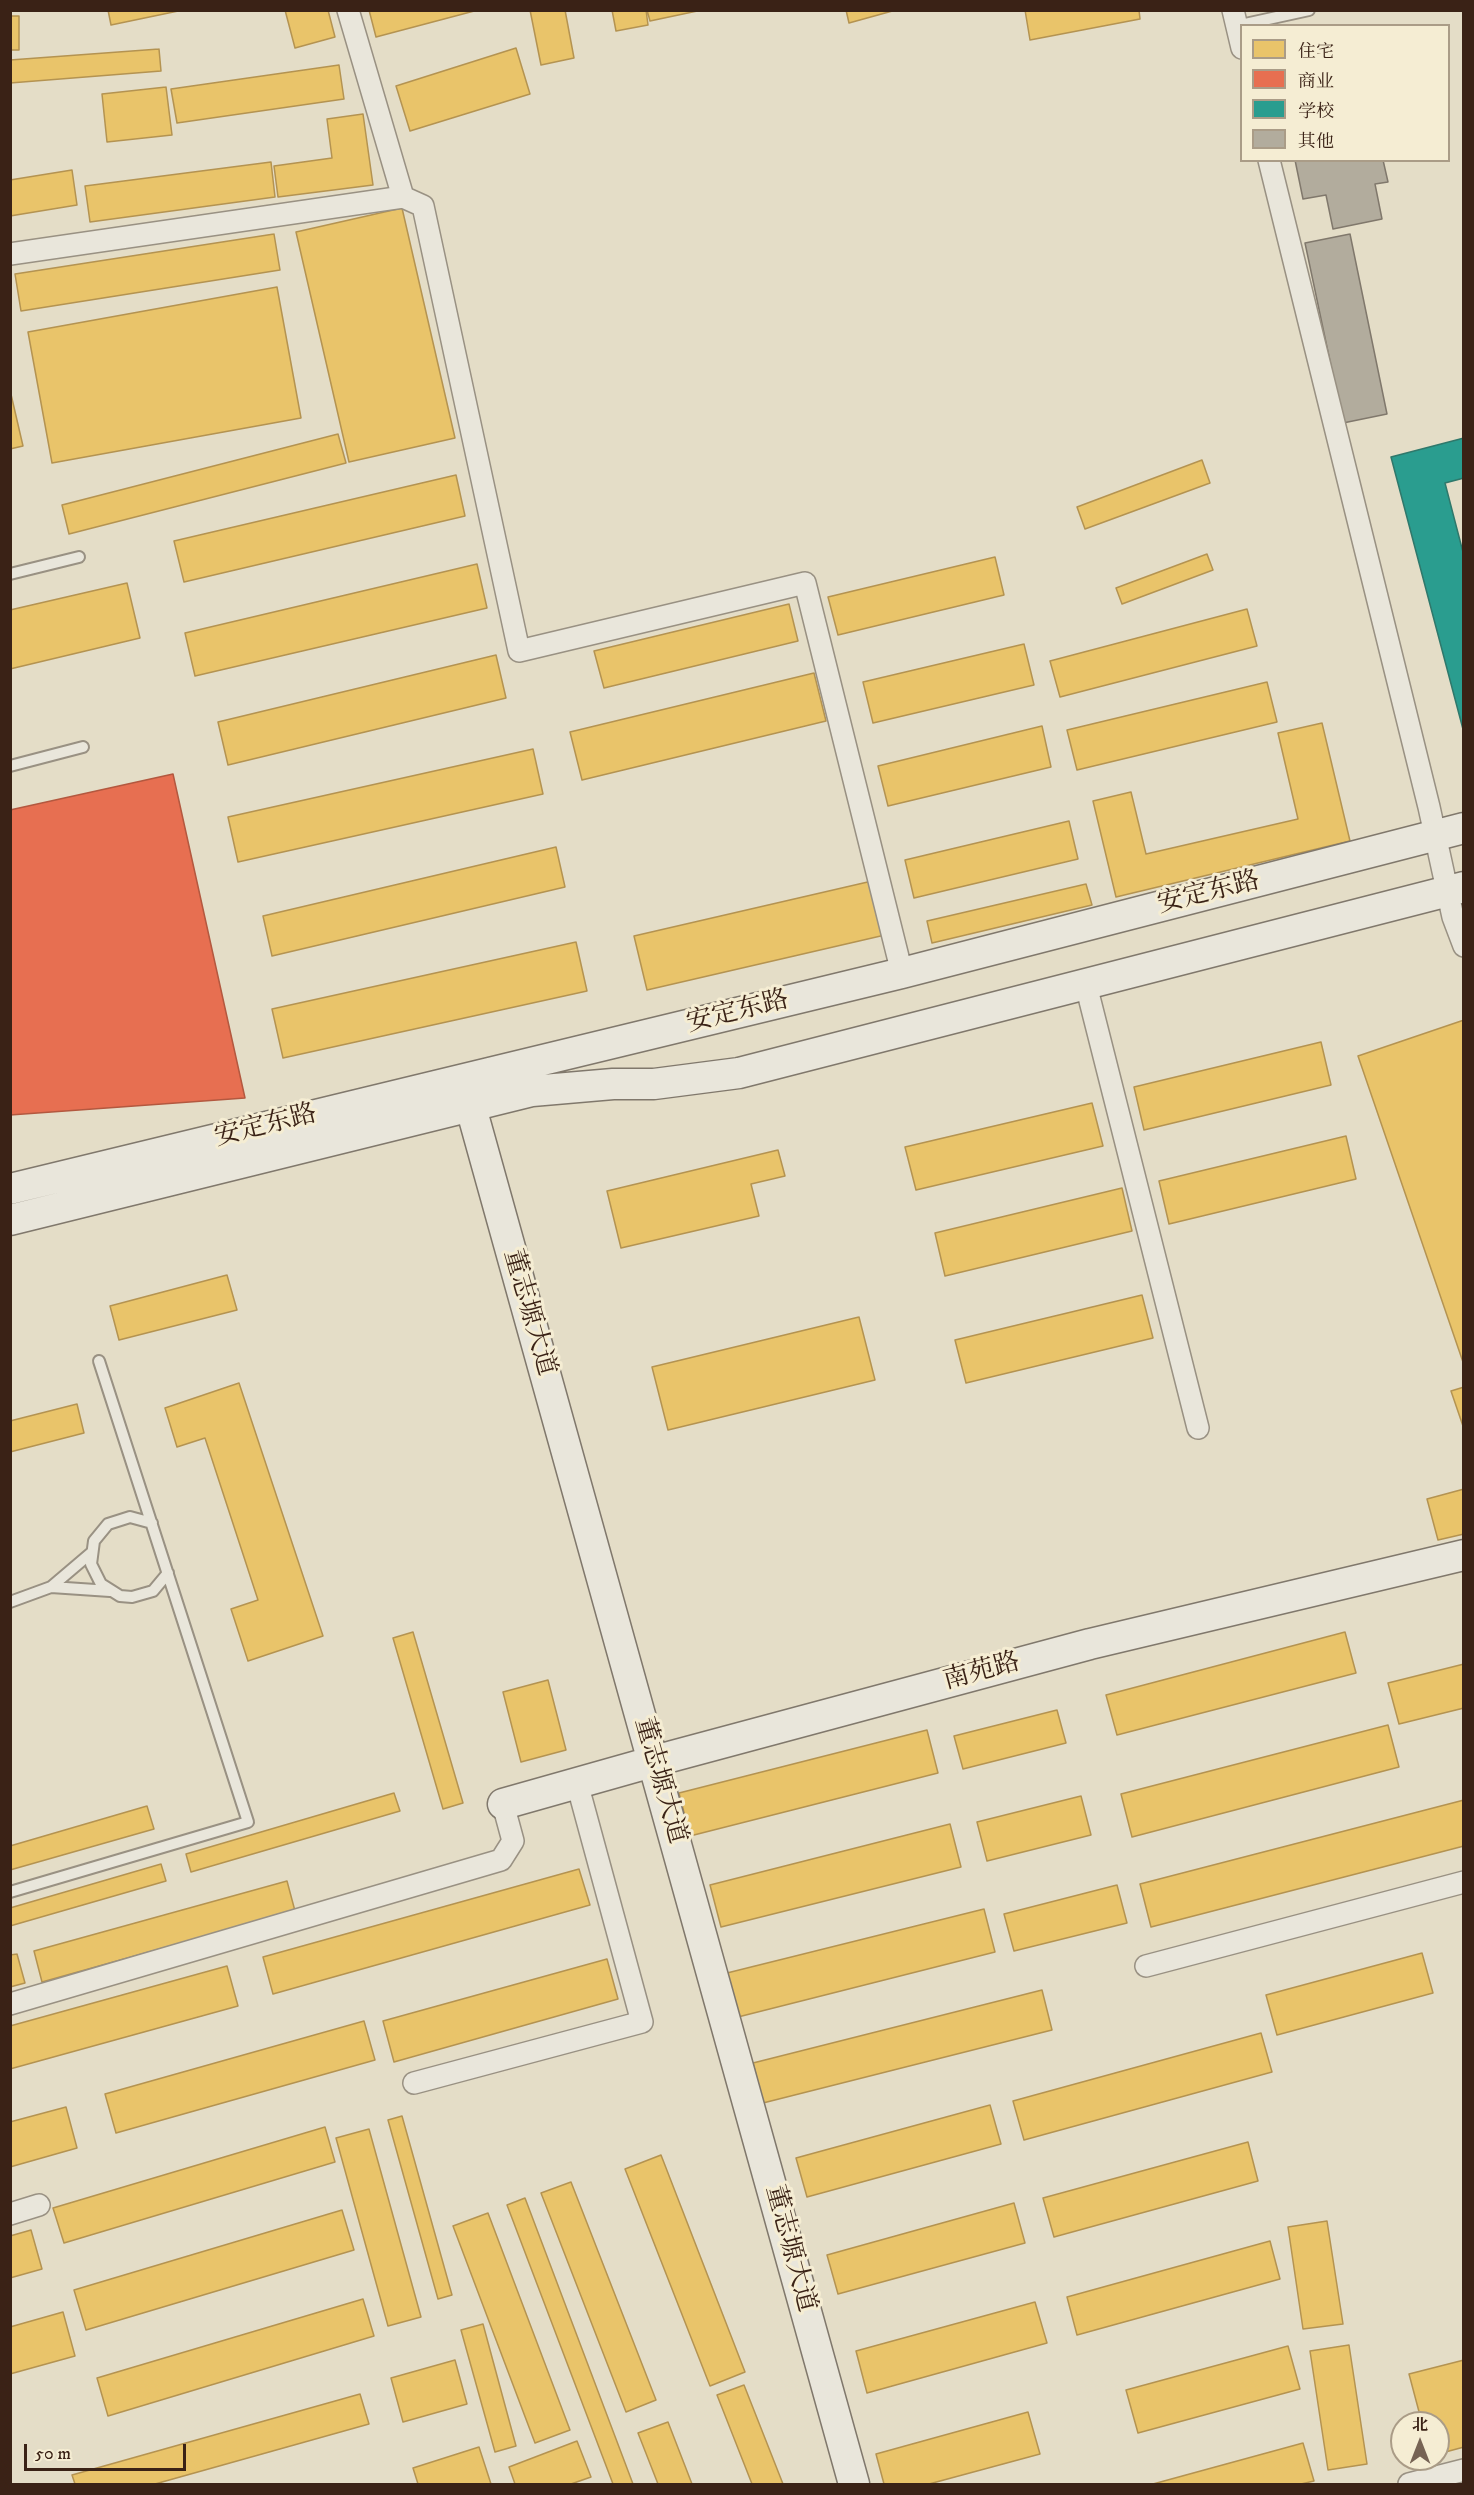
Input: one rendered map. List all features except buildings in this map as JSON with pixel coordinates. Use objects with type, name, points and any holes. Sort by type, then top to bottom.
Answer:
[{"type":"street","points":[[348,10],[403,197]]},
{"type":"street","points":[[1234,18],[1240,40]]},
{"type":"street","points":[[1269,162],[1429,807],[1450,832],[1464,946]]},
{"type":"street","points":[[10,254],[403,197],[423,206],[519,651],[805,583],[902,973]]},
{"type":"street","name":"安定东路","points":[[10,1220],[461,1093],[902,973],[1450,832]]},
{"type":"street","name":"安定东路","points":[[10,1189],[461,1093],[532,1091],[613,1084],[654,1084],[739,1073],[1456,889]]},
{"type":"street","points":[[1086,985],[1198,1428]]},
{"type":"street","name":"董志塬大道","points":[[461,1093],[649,1768],[854,2484]]},
{"type":"street","name":"南苑路","points":[[505,1809],[1090,1644],[1464,1555]]},
{"type":"street","name":"南苑路","points":[[649,1768],[1093,1654],[1464,1564]]},
{"type":"street","name":"董志塬大道","points":[[649,1768],[842,2484]]},
{"type":"street","points":[[414,2083],[642,2022],[579,1788]]},
{"type":"street","points":[[10,2004],[501,1860],[513,1841],[505,1809]]},
{"type":"street","points":[[1146,1966],[1464,1882]]},
{"type":"street","points":[[10,2214],[39,2205]]},
{"type":"street","points":[[1409,2484],[1433,2482],[1464,2470]]},
{"type":"lane","points":[[1234,18],[1309,10]]},
{"type":"lane","points":[[10,574],[79,557]]},
{"type":"lane","points":[[10,766],[83,747]]},
{"type":"lane","points":[[10,1892],[248,1822],[99,1361]]},
{"type":"lane","points":[[10,1602],[51,1587],[91,1553],[100,1532],[119,1519],[130,1517],[152,1523]]},
{"type":"lane","points":[[91,1553],[95,1575],[110,1591]]},
{"type":"lane","points":[[51,1587],[110,1591],[132,1597],[153,1591],[168,1573]]}]
